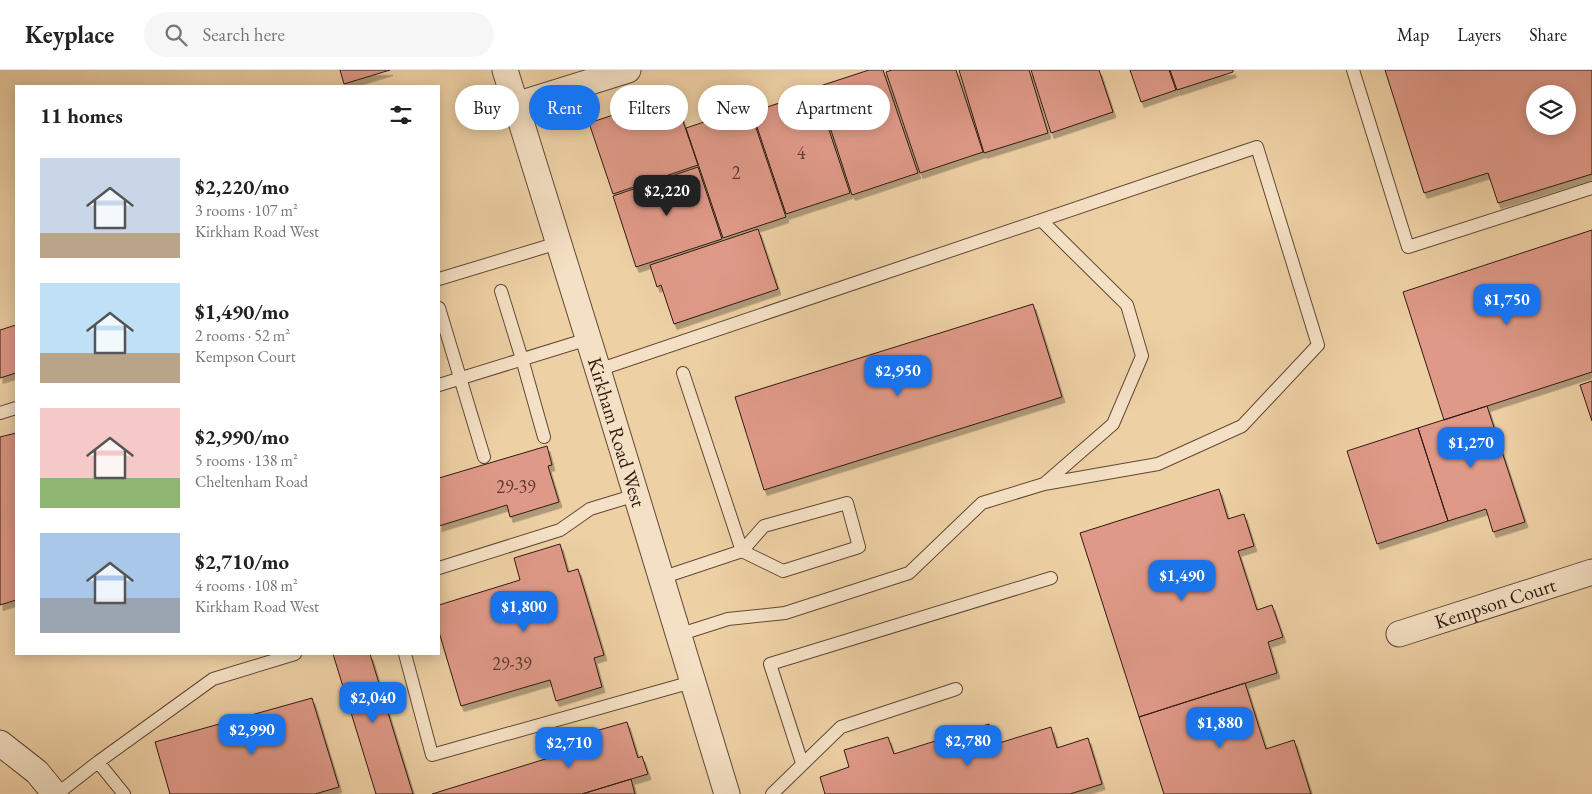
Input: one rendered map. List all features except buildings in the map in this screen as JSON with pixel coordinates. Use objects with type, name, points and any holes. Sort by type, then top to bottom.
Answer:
[{"type":"street","name":"Kirkham Road West","points":[[505,70],[510,85]]},
{"type":"street","points":[[519,104],[628,70]]},
{"type":"street","name":"Kirkham Road West","points":[[519,115],[727,794]]},
{"type":"street","name":"Kempson Court","points":[[1399,634],[1592,572]]},
{"type":"street","points":[[0,744],[37,772],[56,794]]},
{"type":"lane","points":[[1353,70],[1408,247],[1592,188]]},
{"type":"lane","points":[[598,370],[1257,147],[1318,345],[1242,426],[1158,464],[1044,484],[982,503],[909,573],[786,614],[728,619],[678,635]]},
{"type":"lane","points":[[1040,220],[1127,305],[1142,356],[1113,424],[1044,484]]},
{"type":"lane","points":[[440,279],[558,243]]},
{"type":"lane","points":[[501,291],[544,437]]},
{"type":"lane","points":[[440,311],[484,457]]},
{"type":"lane","points":[[440,385],[588,339]]},
{"type":"lane","points":[[661,578],[742,551],[764,526],[847,503],[859,547],[783,571],[742,551],[683,373]]},
{"type":"lane","points":[[0,413],[15,408]]},
{"type":"lane","points":[[440,568],[560,530],[590,509],[636,495]]},
{"type":"lane","points":[[802,763],[770,664],[1050,578]]},
{"type":"lane","points":[[56,794],[213,679],[292,655]]},
{"type":"lane","points":[[405,655],[432,755],[692,682]]},
{"type":"lane","points":[[772,794],[841,727],[956,689]]},
{"type":"lane","points":[[98,762],[124,794]]}]
